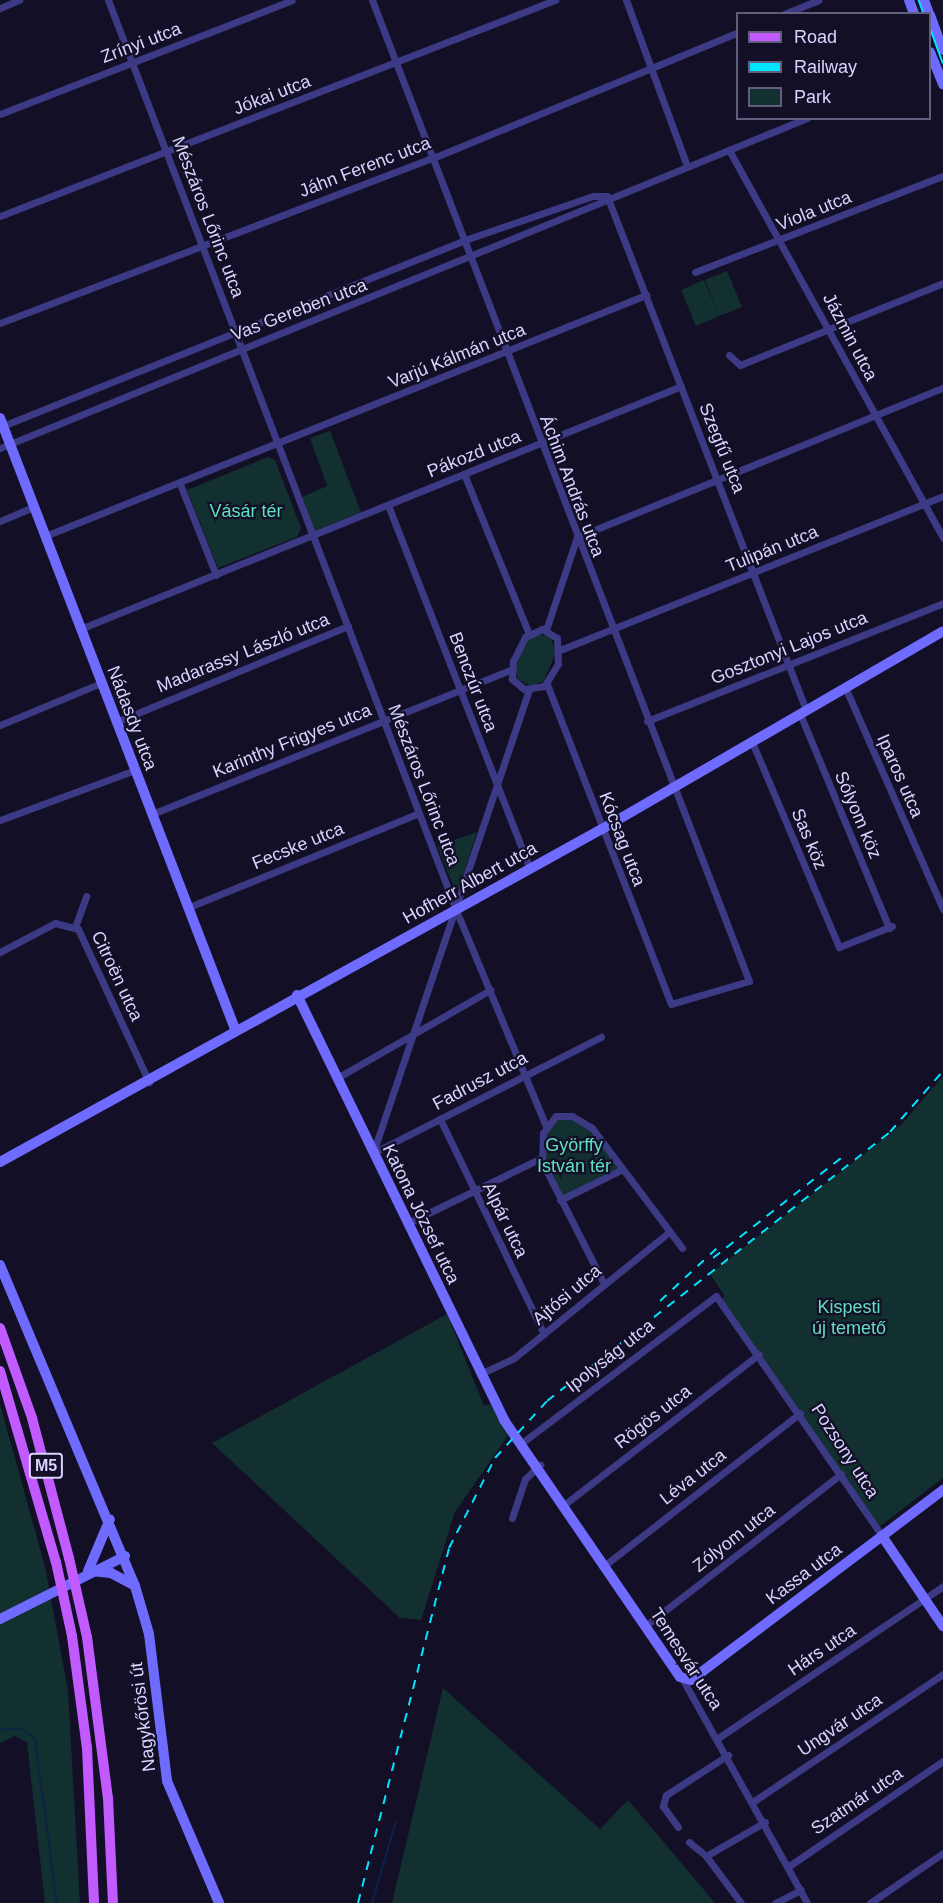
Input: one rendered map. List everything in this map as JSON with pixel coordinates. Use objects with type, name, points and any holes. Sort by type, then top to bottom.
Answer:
[{"type":"main road","name":"M5","points":[[0,1328],[32,1418],[87,1637],[108,1798],[113,1903]]},
{"type":"main road","name":"M5","points":[[0,1371],[56,1562],[72,1636],[87,1748],[94,1903]]},
{"type":"street","points":[[0,8],[19,0]]},
{"type":"street","name":"Mészáros Lőrinc utca","points":[[108,0],[278,445]]},
{"type":"street","name":"Zrínyi utca","points":[[0,114],[292,0]]},
{"type":"street","name":"Áchim András utca","points":[[372,0],[433,158],[468,260],[749,981],[671,1004]]},
{"type":"street","name":"Jókai utca","points":[[0,216],[555,0]]},
{"type":"street","points":[[626,0],[687,166]]},
{"type":"street","points":[[789,12],[818,0]]},
{"type":"street","points":[[931,19],[943,50]]},
{"type":"street","name":"Jáhn Ferenc utca","points":[[0,324],[433,158],[736,33]]},
{"type":"street","points":[[936,67],[943,84]]},
{"type":"street","name":"Vas Gereben utca","points":[[4,446],[468,260],[607,196],[802,120]]},
{"type":"street","name":"Jázmin utca","points":[[729,150],[943,538]]},
{"type":"street","name":"Viola utca","points":[[695,272],[943,176]]},
{"type":"street","name":"Vas Gereben utca","points":[[1,424],[236,333],[462,241],[593,196],[607,196]]},
{"type":"street","name":"Szegfű utca","points":[[607,196],[719,479],[789,665],[803,712]]},
{"type":"street","points":[[729,355],[737,365],[943,283]]},
{"type":"street","name":"Varjú Kálmán utca","points":[[278,445],[646,295]]},
{"type":"street","name":"Pákozd utca","points":[[312,537],[681,386]]},
{"type":"street","points":[[546,630],[577,537],[943,388]]},
{"type":"street","name":"Nádasdy utca","points":[[1,424],[4,446],[45,536],[235,1029]]},
{"type":"street","points":[[45,536],[278,445],[312,537],[80,629]]},
{"type":"street","points":[[464,474],[529,634],[511,670],[514,683],[529,690],[547,684],[560,650],[557,638],[546,630],[529,634]]},
{"type":"street","points":[[180,484],[216,575]]},
{"type":"street","name":"Tulipán utca","points":[[611,628],[943,496]]},
{"type":"street","name":"Benczúr utca","points":[[388,505],[530,869]]},
{"type":"street","points":[[0,521],[33,507]]},
{"type":"street","name":"Mészáros Lőrinc utca","points":[[312,537],[456,910],[490,990],[522,1076],[546,1126]]},
{"type":"street","name":"Gosztonyi Lajos utca","points":[[647,721],[943,603]]},
{"type":"street","name":"Madarassy László utca","points":[[116,722],[348,626]]},
{"type":"street","points":[[560,650],[611,628]]},
{"type":"street","name":"Hofherr Albert utca","points":[[0,1171],[5,1160],[149,1083],[235,1029],[602,829],[943,631]]},
{"type":"street","name":"Karinthy Frigyes utca","points":[[152,814],[511,670]]},
{"type":"street","points":[[0,725],[101,683]]},
{"type":"street","name":"Kócsag utca","points":[[547,684],[671,1004]]},
{"type":"street","name":"Iparos utca","points":[[845,687],[943,909]]},
{"type":"street","points":[[373,1153],[529,690]]},
{"type":"street","name":"Sólyom köz","points":[[803,712],[891,927],[839,947]]},
{"type":"street","name":"Sas köz","points":[[752,742],[839,947]]},
{"type":"street","points":[[0,820],[135,770]]},
{"type":"street","name":"Fecske utca","points":[[189,907],[419,813]]},
{"type":"street","points":[[75,927],[86,896]]},
{"type":"street","name":"Citroën utca","points":[[0,952],[56,923],[75,927],[149,1083]]},
{"type":"street","points":[[337,1078],[490,990]]},
{"type":"street","name":"Katona József utca","points":[[297,995],[480,1374],[504,1420],[523,1442]]},
{"type":"street","name":"Fadrusz utca","points":[[373,1153],[601,1037]]},
{"type":"street","points":[[603,1282],[541,1158],[546,1126],[560,1115],[582,1121],[682,1248]]},
{"type":"street","name":"Alpár utca","points":[[440,1119],[544,1334]]},
{"type":"street","points":[[408,1223],[541,1158]]},
{"type":"street","points":[[560,1200],[621,1170]]},
{"type":"street","name":"Ajtósi utca","points":[[480,1374],[544,1334],[603,1282],[669,1232]]},
{"type":"street","name":"Nagykőrösi út","points":[[0,1265],[110,1519],[135,1586],[150,1642],[168,1781],[219,1903]]},
{"type":"street","name":"Pozsony utca","points":[[716,1296],[800,1413],[943,1626]]},
{"type":"street","name":"Ipolyság utca","points":[[523,1442],[716,1296]]},
{"type":"street","name":"Rögös utca","points":[[565,1504],[759,1354]]},
{"type":"street","name":"Léva utca","points":[[605,1565],[800,1413]]},
{"type":"street","name":"Temesvár utca","points":[[523,1442],[683,1680],[754,1801],[807,1903]]},
{"type":"street","points":[[512,1518],[525,1479],[540,1466]]},
{"type":"street","name":"Zólyom utca","points":[[645,1626],[841,1474]]},
{"type":"street","name":"Kassa utca","points":[[683,1680],[691,1680],[943,1490]]},
{"type":"street","points":[[88,1571],[110,1519]]},
{"type":"street","points":[[0,1618],[88,1571],[124,1556]]},
{"type":"street","points":[[88,1571],[111,1573],[135,1586]]},
{"type":"street","name":"Hárs utca","points":[[718,1738],[943,1586]]},
{"type":"street","name":"Ungvár utca","points":[[754,1801],[943,1674]]},
{"type":"street","points":[[678,1827],[663,1806],[666,1795],[728,1755]]},
{"type":"street","name":"Szatmár utca","points":[[789,1866],[943,1761]]},
{"type":"street","points":[[706,1856],[765,1821]]},
{"type":"street","points":[[689,1842],[706,1856],[741,1903]]},
{"type":"street","points":[[870,1903],[943,1853]]},
{"type":"street","points":[[775,1903],[801,1890]]},
{"type":"green space","points":[[727,271],[742,307],[719,316],[705,280]]},
{"type":"green space","points":[[704,280],[719,316],[696,326],[681,290]]},
{"type":"green space","points":[[330,431],[361,512],[314,531],[302,497],[327,486],[310,438]]},
{"type":"green space","name":"Vásár tér","points":[[268,457],[275,460],[301,528],[297,537],[218,568],[187,490]]},
{"type":"green space","points":[[537,634],[550,636],[556,652],[544,681],[530,686],[518,679],[514,665],[526,640]]},
{"type":"green space","points":[[477,832],[459,888],[455,890],[437,846]]},
{"type":"green space","name":"Kispesti új temető","points":[[943,1076],[943,1478],[879,1527],[722,1302],[724,1295],[710,1274],[901,1125]]},
{"type":"green space","name":"Györffy István tér","points":[[556,1116],[582,1121],[621,1170],[560,1200],[541,1143]]},
{"type":"green space","points":[[447,1314],[484,1406],[490,1404],[509,1434],[455,1512],[421,1620],[400,1618],[212,1443]]},
{"type":"green space","points":[[0,1404],[45,1567],[68,1690],[80,1903],[45,1903],[27,1742],[15,1736],[0,1743]]},
{"type":"green space","points":[[443,1688],[600,1829],[628,1800],[715,1903],[392,1903]]},
{"type":"waterway","points":[[0,1730],[20,1728],[35,1739],[57,1903]]},
{"type":"waterway","points":[[372,1903],[396,1821]]},
{"type":"tram line","points":[[919,0],[923,12]]},
{"type":"tram line","points":[[931,30],[943,63]]},
{"type":"railway","points":[[358,1903],[449,1548],[495,1458],[547,1401],[890,1132],[943,1071]]},
{"type":"railway","points":[[713,1258],[845,1155]]},
{"type":"railway","points":[[660,1301],[717,1248]]}]
